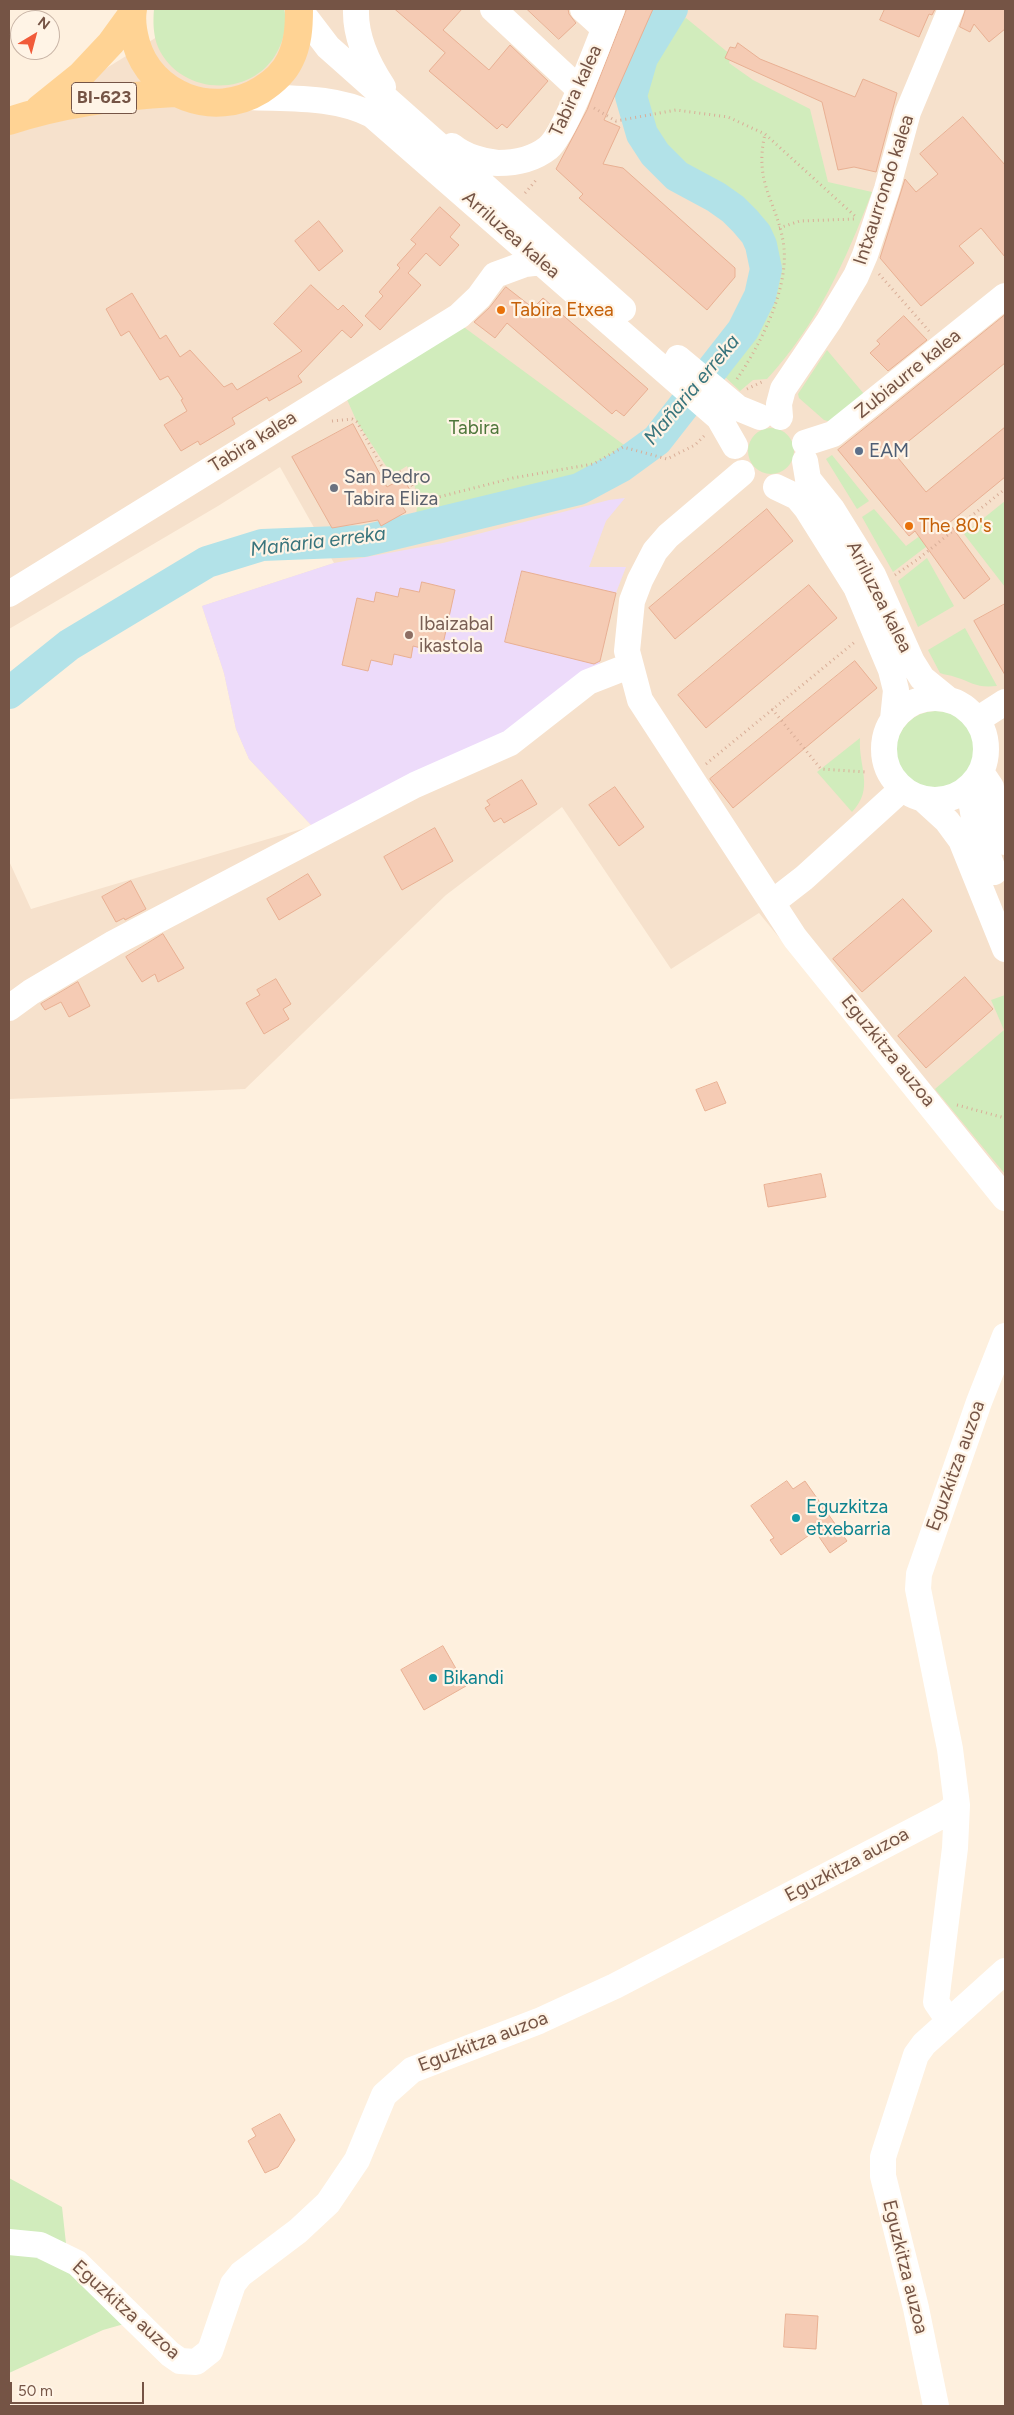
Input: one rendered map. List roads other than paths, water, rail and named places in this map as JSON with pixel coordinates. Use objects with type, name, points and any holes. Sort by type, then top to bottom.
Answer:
[{"type":"main road","points":[[133,11],[133,32],[138,51],[147,68],[160,82],[175,93],[199,102],[224,104],[249,97],[272,83],[289,62],[299,36],[299,9]]},
{"type":"main road","name":"BI-623","points":[[34,113],[80,76],[111,43],[133,11]]},
{"type":"main road","name":"BI-623","points":[[9,122],[34,113],[96,99],[175,93]]},
{"type":"street","name":"Arriluzea kalea","points":[[299,9],[328,47],[408,118],[664,357]]},
{"type":"street","points":[[356,9],[355,26],[365,57],[408,118]]},
{"type":"street","points":[[493,9],[579,89]]},
{"type":"street","points":[[583,9],[608,18]]},
{"type":"street","name":"Intxaurrondo kalea","points":[[770,417],[779,404],[783,389],[829,321],[856,276],[866,255],[887,189],[908,112],[951,9]]},
{"type":"street","name":"Tabira kalea","points":[[408,118],[437,134],[459,152],[489,162],[514,163],[533,157],[550,147],[564,122],[608,18]]},
{"type":"street","name":"Arriluzea kalea","points":[[249,97],[317,100],[353,106],[366,112],[385,126],[542,262],[664,357],[718,391],[738,408],[796,426],[805,452],[808,479],[832,508],[873,575],[912,662],[922,678],[950,700]]},
{"type":"street","points":[[489,282],[505,240],[503,228]]},
{"type":"street","points":[[489,282],[495,275],[504,271],[524,264],[542,262]]},
{"type":"street","name":"Tabira kalea","points":[[9,594],[459,316],[479,297],[489,282]]},
{"type":"street","name":"Zubiaurre kalea","points":[[805,452],[833,434],[1005,296]]},
{"type":"street","name":"Arriluzea kalea","points":[[718,391],[719,418],[735,446],[735,455],[742,473],[757,484],[776,487],[797,497],[807,509],[856,587],[891,670],[896,690],[893,719]]},
{"type":"street","points":[[735,446],[743,428],[770,417]]},
{"type":"street","points":[[776,487],[794,478],[805,452]]},
{"type":"street","points":[[9,1008],[31,992],[122,938],[415,784],[510,743],[588,682],[629,666],[626,651],[632,601],[655,551],[668,536],[742,473]]},
{"type":"street","name":"Eguzkitza auzoa","points":[[629,666],[640,700],[796,938],[933,1106],[1005,1198]]},
{"type":"street","points":[[1005,900],[974,818],[985,767],[986,745],[983,732],[977,720],[965,708],[950,700],[924,699],[901,710],[893,719],[884,740],[884,756],[888,772],[913,795],[948,821],[960,840],[1005,949]]},
{"type":"street","points":[[977,720],[1005,702]]},
{"type":"street","points":[[773,902],[913,795],[940,801],[956,797],[985,767]]},
{"type":"street","points":[[985,767],[991,787],[992,808],[1005,842]]},
{"type":"street","name":"Eguzkitza auzoa","points":[[936,2406],[916,2308],[882,2176],[883,2157],[916,2055],[924,2044],[949,2021],[936,2002],[955,1848],[957,1804],[950,1750],[918,1589],[919,1574],[972,1421],[1005,1336]]},
{"type":"street","name":"Eguzkitza auzoa","points":[[9,2242],[40,2245],[77,2263],[170,2354],[180,2361],[196,2362],[210,2351],[233,2284],[241,2274],[298,2231],[328,2203],[357,2160],[384,2095],[412,2070],[539,2021],[615,1986],[947,1813],[957,1804]]},
{"type":"street","points":[[949,2021],[1005,1971]]},
{"type":"waterway","name":"Mañaria erreka","points":[[9,693],[69,645],[207,562],[262,545],[364,541],[579,489],[620,467],[657,440],[743,330],[760,296],[766,269],[761,245],[756,234],[745,221],[733,209],[716,197],[677,176],[655,154],[642,134],[631,96],[642,58],[672,9]]},
{"type":"place","name":"Tabira Etxea","points":[[501,310]]},
{"type":"place","name":"EAM","points":[[859,451]]},
{"type":"place","name":"San Pedro Tabira Eliza","points":[[334,488]]},
{"type":"place","name":"The 80's","points":[[909,526]]},
{"type":"place","name":"Ibaizabal ikastola","points":[[409,635]]},
{"type":"place","name":"Eguzkitza etxebarria","points":[[796,1518]]},
{"type":"place","name":"Bikandi","points":[[433,1678]]},
{"type":"park label","name":"Tabira","points":[[474,428]]}]
